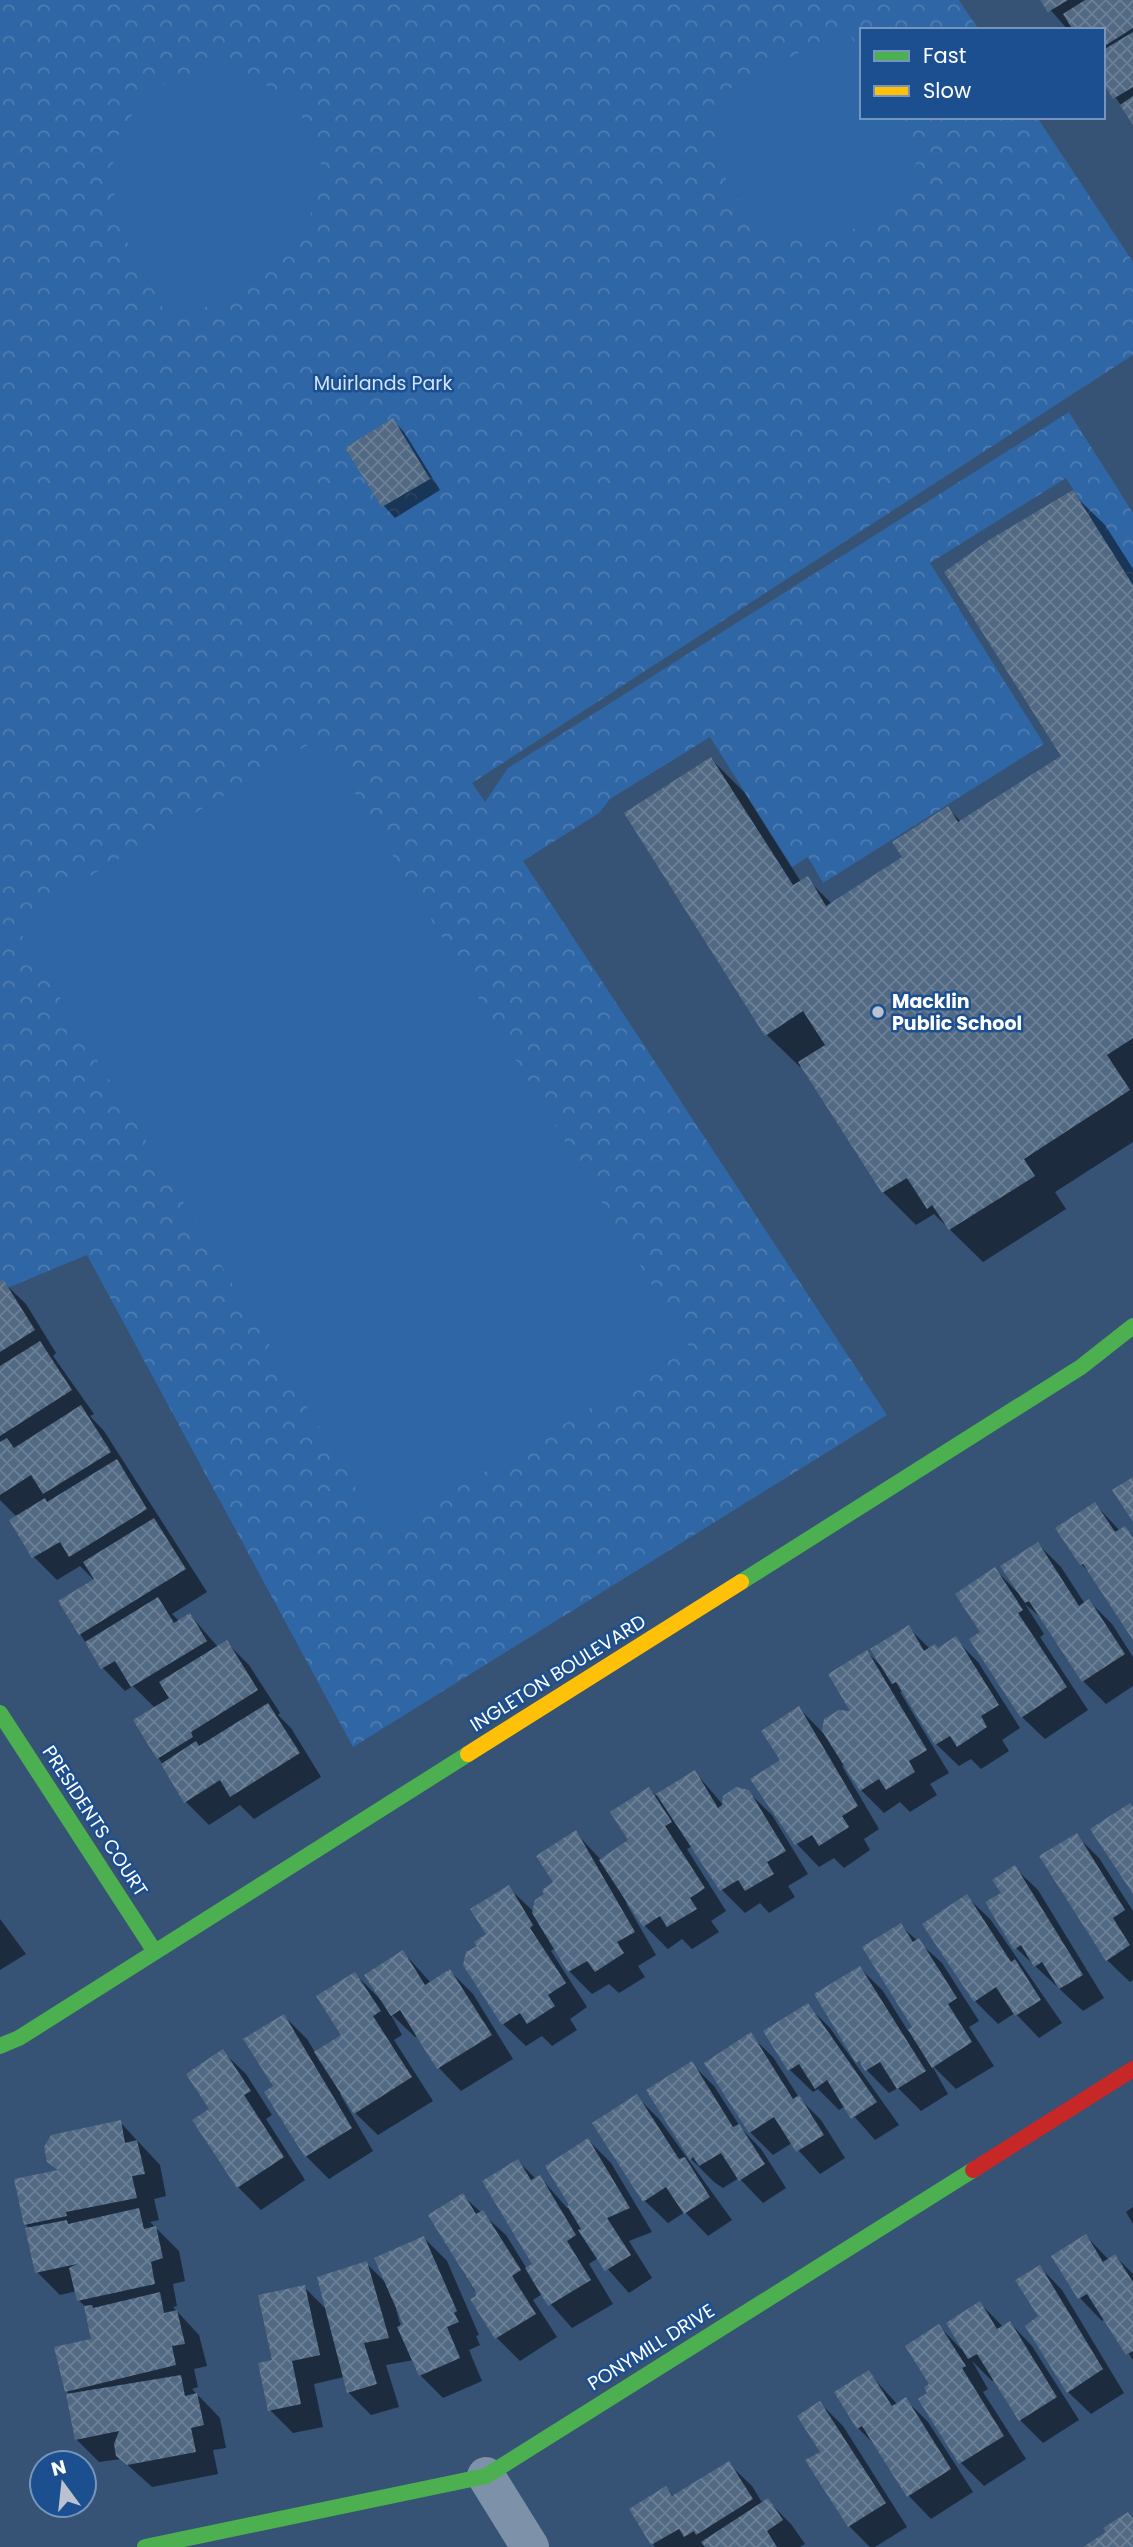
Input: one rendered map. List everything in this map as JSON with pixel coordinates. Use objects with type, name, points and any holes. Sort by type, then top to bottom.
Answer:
[{"type":"street","name":"INGLETON BOULEVARD","points":[[0,2046],[19,2038],[1081,1367],[1133,1326]]},
{"type":"street","name":"PRESIDENTS COURT","points":[[0,1713],[155,1952]]},
{"type":"street","name":"PONYMILL DRIVE","points":[[145,2547],[486,2476],[1133,2069]]},
{"type":"street","points":[[486,2476],[530,2547]]},
{"type":"green space","name":"Muirlands Park","points":[[0,0],[959,0],[978,28],[860,28],[860,119],[1038,119],[1133,262],[1133,355],[472,783],[485,802],[508,768],[1069,412],[1133,513],[1133,585],[1066,478],[930,563],[1044,744],[823,883],[808,857],[792,867],[710,737],[610,799],[599,813],[523,861],[887,1415],[353,1747],[87,1255],[0,1291]]},
{"type":"green space","points":[[846,28],[860,52],[860,119],[899,119],[920,154],[897,207],[825,243],[759,232],[726,179],[716,140],[714,97]]},
{"type":"green space","points":[[220,62],[295,100],[325,174],[305,229],[226,294],[193,315],[163,308],[115,220],[113,143],[149,90]]},
{"type":"green space","points":[[321,737],[690,1348],[383,1533],[14,922]]},
{"type":"building","points":[[1040,0],[1068,0],[1048,12]]},
{"type":"building","points":[[1085,0],[1133,0],[1133,28],[1105,46],[1105,28],[1072,28],[1063,14]]},
{"type":"building","points":[[1133,32],[1133,87],[1113,99],[1105,86],[1105,49]]},
{"type":"building","points":[[1133,96],[1133,125],[1120,105]]},
{"type":"building","points":[[393,418],[430,479],[382,507],[345,448]]},
{"type":"building","points":[[1073,490],[1133,585],[1133,1038],[1107,1055],[1130,1090],[1024,1159],[1035,1176],[949,1230],[932,1205],[927,1209],[907,1178],[882,1193],[798,1062],[825,1045],[803,1011],[765,1036],[624,813],[711,757],[793,885],[808,876],[826,906],[902,857],[892,842],[948,806],[958,822],[1061,756],[944,572],[989,540]]},
{"type":"building","points":[[3,1279],[35,1330],[0,1352],[0,1281]]},
{"type":"building","points":[[40,1341],[72,1390],[0,1436],[0,1366]]},
{"type":"building","points":[[81,1405],[111,1452],[43,1494],[31,1475],[0,1495],[0,1442],[7,1438],[14,1448]]},
{"type":"building","points":[[117,1459],[147,1509],[69,1557],[60,1542],[32,1558],[9,1520],[45,1498],[47,1502]]},
{"type":"building","points":[[1133,1477],[1133,1522],[1112,1490]]},
{"type":"building","points":[[1095,1502],[1115,1532],[1125,1526],[1133,1537],[1133,1640],[1083,1564],[1080,1565],[1055,1528]]},
{"type":"building","points":[[154,1518],[186,1569],[79,1635],[58,1601],[94,1579],[83,1562]]},
{"type":"building","points":[[1038,1542],[1079,1606],[1089,1599],[1125,1654],[1082,1682],[1029,1601],[1025,1603],[1000,1566]]},
{"type":"building","points":[[995,1567],[1023,1610],[1018,1613],[1067,1687],[1021,1718],[969,1639],[980,1632],[955,1594]]},
{"type":"building","points":[[158,1597],[174,1623],[190,1613],[207,1641],[131,1687],[115,1661],[101,1669],[85,1642]]},
{"type":"building","points":[[909,1625],[924,1651],[935,1644],[938,1648],[956,1636],[999,1705],[981,1716],[987,1727],[957,1747],[950,1736],[935,1745],[896,1682],[892,1684],[870,1649]]},
{"type":"building","points":[[227,1640],[258,1690],[191,1732],[193,1737],[157,1759],[133,1720],[169,1698],[159,1682]]},
{"type":"building","points":[[867,1650],[927,1750],[909,1761],[915,1772],[886,1790],[879,1779],[860,1791],[822,1731],[824,1719],[839,1710],[850,1711],[828,1674]]},
{"type":"building","points":[[268,1703],[300,1753],[230,1797],[220,1780],[184,1803],[161,1764],[196,1741],[199,1746]]},
{"type":"building","points":[[799,1706],[858,1806],[842,1816],[849,1827],[819,1846],[812,1835],[795,1845],[750,1779],[780,1760],[761,1731]]},
{"type":"building","points":[[695,1770],[718,1808],[722,1805],[723,1796],[736,1787],[749,1790],[786,1851],[767,1862],[774,1874],[745,1891],[738,1880],[720,1891],[656,1794]]},
{"type":"building","points":[[649,1787],[672,1822],[665,1826],[705,1888],[690,1898],[697,1909],[667,1927],[660,1916],[643,1927],[599,1860],[628,1840],[610,1812]]},
{"type":"building","points":[[1130,1803],[1133,1807],[1133,1894],[1090,1829]]},
{"type":"building","points":[[576,1830],[635,1932],[617,1942],[624,1953],[595,1972],[587,1961],[568,1972],[532,1913],[535,1900],[544,1894],[542,1890],[553,1882],[536,1856]]},
{"type":"building","points":[[1077,1833],[1125,1910],[1113,1918],[1130,1945],[1106,1961],[1039,1856]]},
{"type":"building","points":[[1015,1865],[1083,1975],[1059,1989],[1042,1962],[1034,1967],[1021,1945],[1014,1950],[985,1902],[1001,1893],[992,1880]]},
{"type":"building","points":[[509,1885],[533,1925],[530,1928],[566,1983],[548,1995],[555,2006],[527,2024],[520,2013],[502,2025],[463,1965],[466,1952],[477,1946],[474,1942],[486,1934],[470,1909]]},
{"type":"building","points":[[967,1894],[1011,1962],[1015,1959],[1041,2000],[1015,2016],[996,1987],[974,2002],[922,1924]]},
{"type":"building","points":[[901,1923],[913,1942],[919,1938],[957,1998],[948,2004],[972,2042],[932,2068],[908,2030],[912,2027],[862,1947]]},
{"type":"building","points":[[403,1950],[425,1985],[450,1969],[492,2035],[437,2069],[400,2010],[391,2016],[364,1975]]},
{"type":"building","points":[[860,1966],[926,2071],[897,2089],[880,2062],[865,2071],[859,2061],[856,2063],[814,1994]]},
{"type":"building","points":[[355,1972],[381,2011],[373,2016],[412,2077],[354,2114],[314,2052],[341,2035],[316,1996]]},
{"type":"building","points":[[808,2003],[877,2102],[851,2119],[827,2080],[815,2089],[799,2064],[788,2071],[763,2031]]},
{"type":"building","points":[[284,2014],[352,2128],[305,2157],[264,2092],[273,2086],[243,2039]]},
{"type":"building","points":[[751,2032],[793,2099],[799,2095],[824,2135],[796,2152],[774,2117],[749,2133],[704,2063]]},
{"type":"building","points":[[223,2049],[251,2091],[244,2095],[284,2157],[237,2188],[192,2120],[209,2109],[186,2074]]},
{"type":"building","points":[[692,2061],[733,2127],[739,2124],[765,2164],[739,2181],[721,2153],[699,2166],[693,2157],[690,2160],[646,2090]]},
{"type":"building","points":[[637,2094],[679,2159],[685,2157],[710,2197],[684,2214],[666,2187],[643,2202],[592,2123]]},
{"type":"building","points":[[121,2120],[125,2143],[137,2140],[145,2174],[132,2176],[137,2198],[66,2212],[67,2216],[24,2225],[14,2179],[58,2170],[47,2162],[44,2147],[51,2135]]},
{"type":"building","points":[[588,2138],[630,2208],[607,2218],[631,2255],[605,2271],[578,2230],[581,2229],[567,2206],[569,2205],[545,2166]]},
{"type":"building","points":[[518,2159],[531,2180],[540,2175],[576,2235],[567,2241],[591,2280],[548,2306],[525,2268],[532,2264],[482,2181]]},
{"type":"building","points":[[463,2193],[476,2214],[483,2210],[521,2270],[512,2276],[536,2314],[495,2339],[470,2299],[476,2296],[475,2291],[428,2215]]},
{"type":"building","points":[[139,2208],[144,2229],[156,2226],[163,2258],[151,2262],[155,2284],[77,2301],[69,2268],[77,2264],[35,2273],[25,2228],[67,2220],[68,2224]]},
{"type":"building","points":[[1086,2234],[1103,2262],[1115,2254],[1133,2282],[1133,2351],[1126,2355],[1087,2294],[1078,2299],[1051,2256]]},
{"type":"building","points":[[424,2236],[457,2311],[454,2313],[459,2322],[447,2327],[460,2358],[419,2376],[397,2327],[403,2324],[374,2258]]},
{"type":"building","points":[[367,2261],[389,2338],[364,2343],[377,2384],[347,2393],[317,2277]]},
{"type":"building","points":[[1040,2265],[1103,2369],[1067,2393],[1025,2326],[1038,2316],[1015,2280]]},
{"type":"building","points":[[305,2285],[320,2355],[292,2361],[301,2404],[268,2411],[258,2363],[272,2360],[258,2295]]},
{"type":"building","points":[[160,2292],[164,2313],[177,2310],[185,2344],[172,2346],[176,2365],[65,2392],[54,2347],[91,2339],[84,2306],[92,2305],[93,2308]]},
{"type":"building","points":[[980,2301],[997,2329],[1010,2321],[1057,2397],[1019,2421],[977,2354],[968,2359],[946,2323]]},
{"type":"building","points":[[939,2324],[966,2366],[962,2368],[1004,2436],[959,2464],[918,2399],[927,2393],[924,2387],[929,2384],[905,2346]]},
{"type":"building","points":[[869,2370],[892,2406],[906,2397],[951,2469],[907,2497],[862,2426],[857,2429],[834,2392]]},
{"type":"building","points":[[181,2375],[185,2396],[197,2393],[204,2425],[191,2428],[196,2452],[127,2465],[116,2456],[114,2444],[119,2431],[75,2440],[66,2394]]},
{"type":"building","points":[[820,2401],[886,2503],[848,2527],[805,2460],[820,2452],[797,2416]]},
{"type":"building","points":[[729,2461],[753,2499],[696,2535],[694,2531],[684,2537],[679,2529],[651,2545],[629,2509],[666,2486],[672,2496]]},
{"type":"building","points":[[768,2498],[783,2520],[767,2531],[777,2547],[705,2547],[701,2542]]},
{"type":"building","points":[[1128,2512],[1133,2519],[1133,2547],[1083,2547],[1106,2532],[1103,2528]]},
{"type":"traffic: fast","points":[[741,1582],[1081,1367],[1133,1326]]},
{"type":"traffic: fast","points":[[0,1713],[155,1952]]},
{"type":"traffic: fast","points":[[0,2046],[19,2038],[468,1754]]},
{"type":"traffic: fast","points":[[145,2547],[486,2476],[973,2170]]},
{"type":"traffic: slow","points":[[468,1754],[741,1582]]},
{"type":"traffic: jam","points":[[973,2170],[1133,2069]]},
{"type":"place","name":"Macklin Public School","points":[[878,1012]]}]
